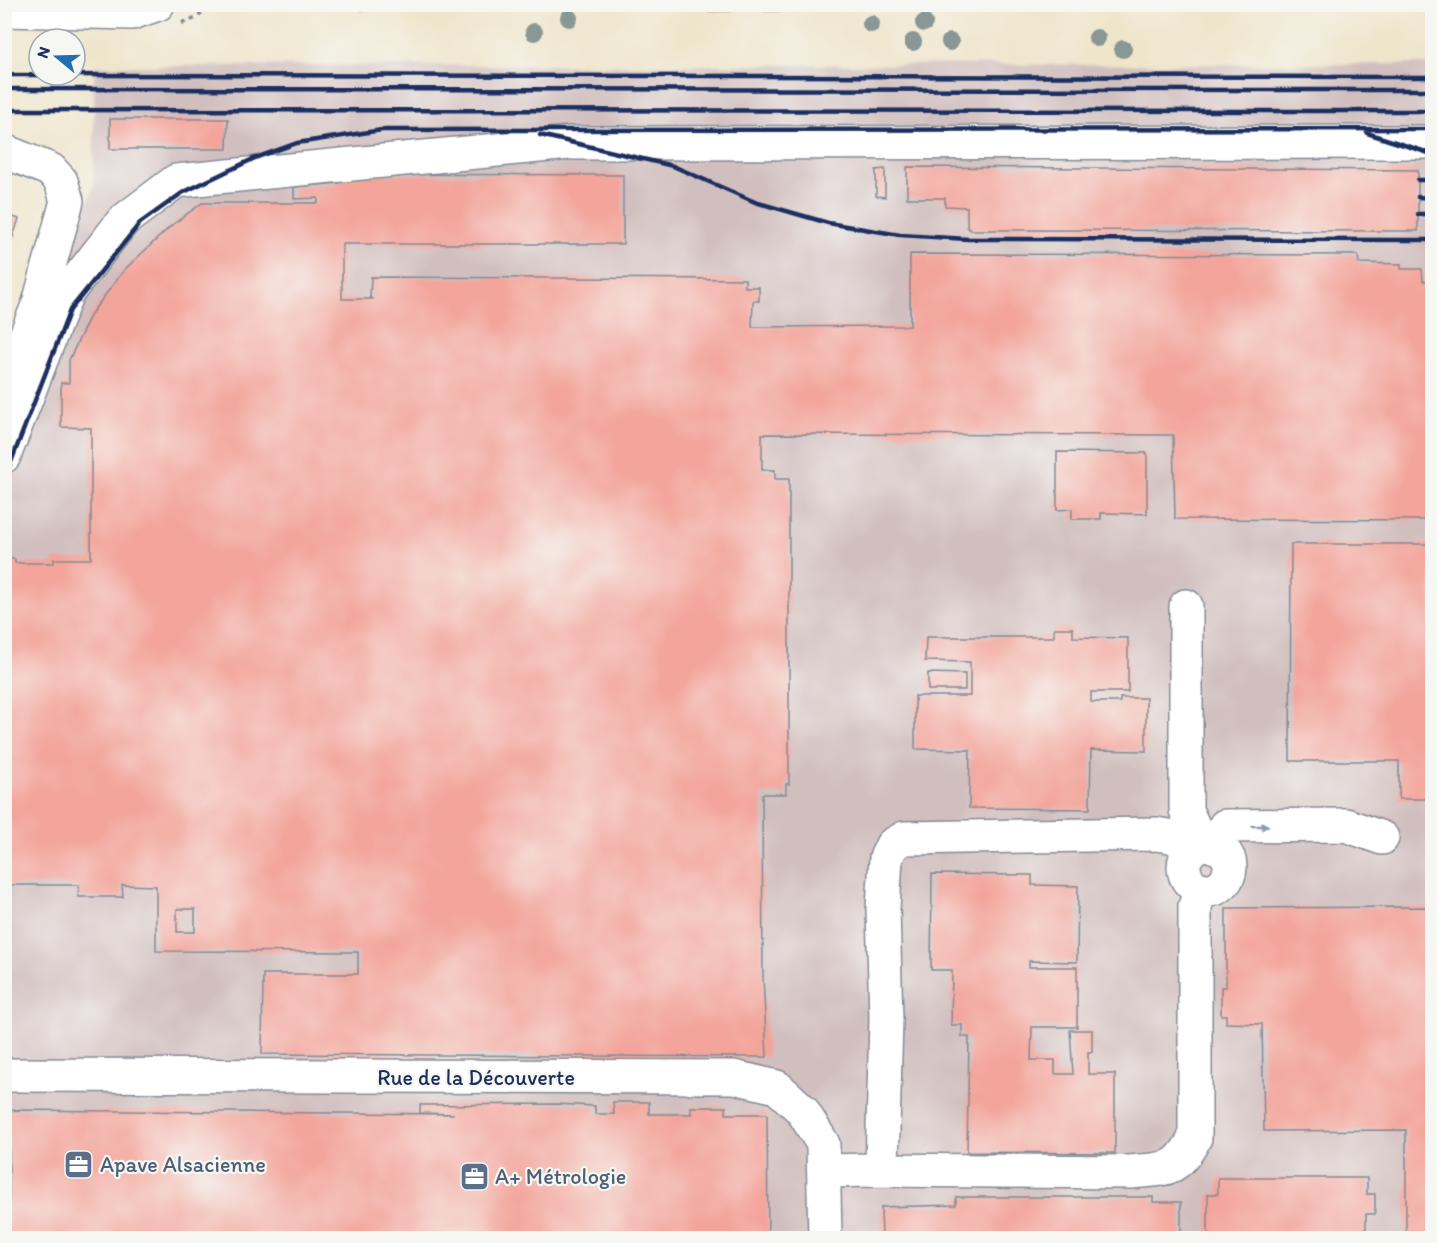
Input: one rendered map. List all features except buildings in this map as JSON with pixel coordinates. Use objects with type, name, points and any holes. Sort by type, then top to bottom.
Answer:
[{"type":"street","points":[[4,10],[132,13],[158,4]]},
{"type":"street","points":[[4,456],[67,293],[123,221],[176,181],[570,143],[1432,142]]},
{"type":"street","points":[[4,151],[51,170],[62,181],[67,201],[39,303],[4,390]]},
{"type":"street","points":[[1186,606],[1186,810],[1202,847]]},
{"type":"street","points":[[825,1170],[1130,1172],[1164,1169],[1182,1161],[1195,1138],[1195,906],[1201,890],[1191,885],[1185,875],[1183,864],[1225,826],[1346,825],[1382,838]]},
{"type":"street","points":[[872,1170],[879,1169],[884,1159],[886,1020],[883,909],[886,858],[892,845],[904,838],[1156,834],[1174,837],[1202,847]]},
{"type":"street","name":"Rue de la Découverte","points":[[4,1076],[734,1077],[777,1087],[802,1110],[823,1144],[825,1239]]},
{"type":"shaded area","points":[[1432,64],[1432,1238],[5,1238],[5,412],[32,333],[94,187],[94,66]]},
{"type":"railway","points":[[4,75],[1432,77]]},
{"type":"railway","points":[[4,89],[1432,90]]},
{"type":"railway","points":[[4,110],[1432,111]]},
{"type":"railway","points":[[4,480],[70,310],[140,223],[182,193],[255,158],[297,143],[382,130],[1432,129]]},
{"type":"railway","points":[[1367,133],[1432,154]]},
{"type":"railway","points":[[540,135],[673,166],[755,202],[828,223],[900,235],[968,239],[1432,240]]},
{"type":"railway","points":[[1418,180],[1432,180]]},
{"type":"railway","points":[[1418,197],[1432,198]]},
{"type":"railway","points":[[1418,214],[1432,214]]},
{"type":"place","name":"Apave Alsacienne","points":[[79,1164]]},
{"type":"place","name":"A+ Métrologie","points":[[474,1176]]}]
